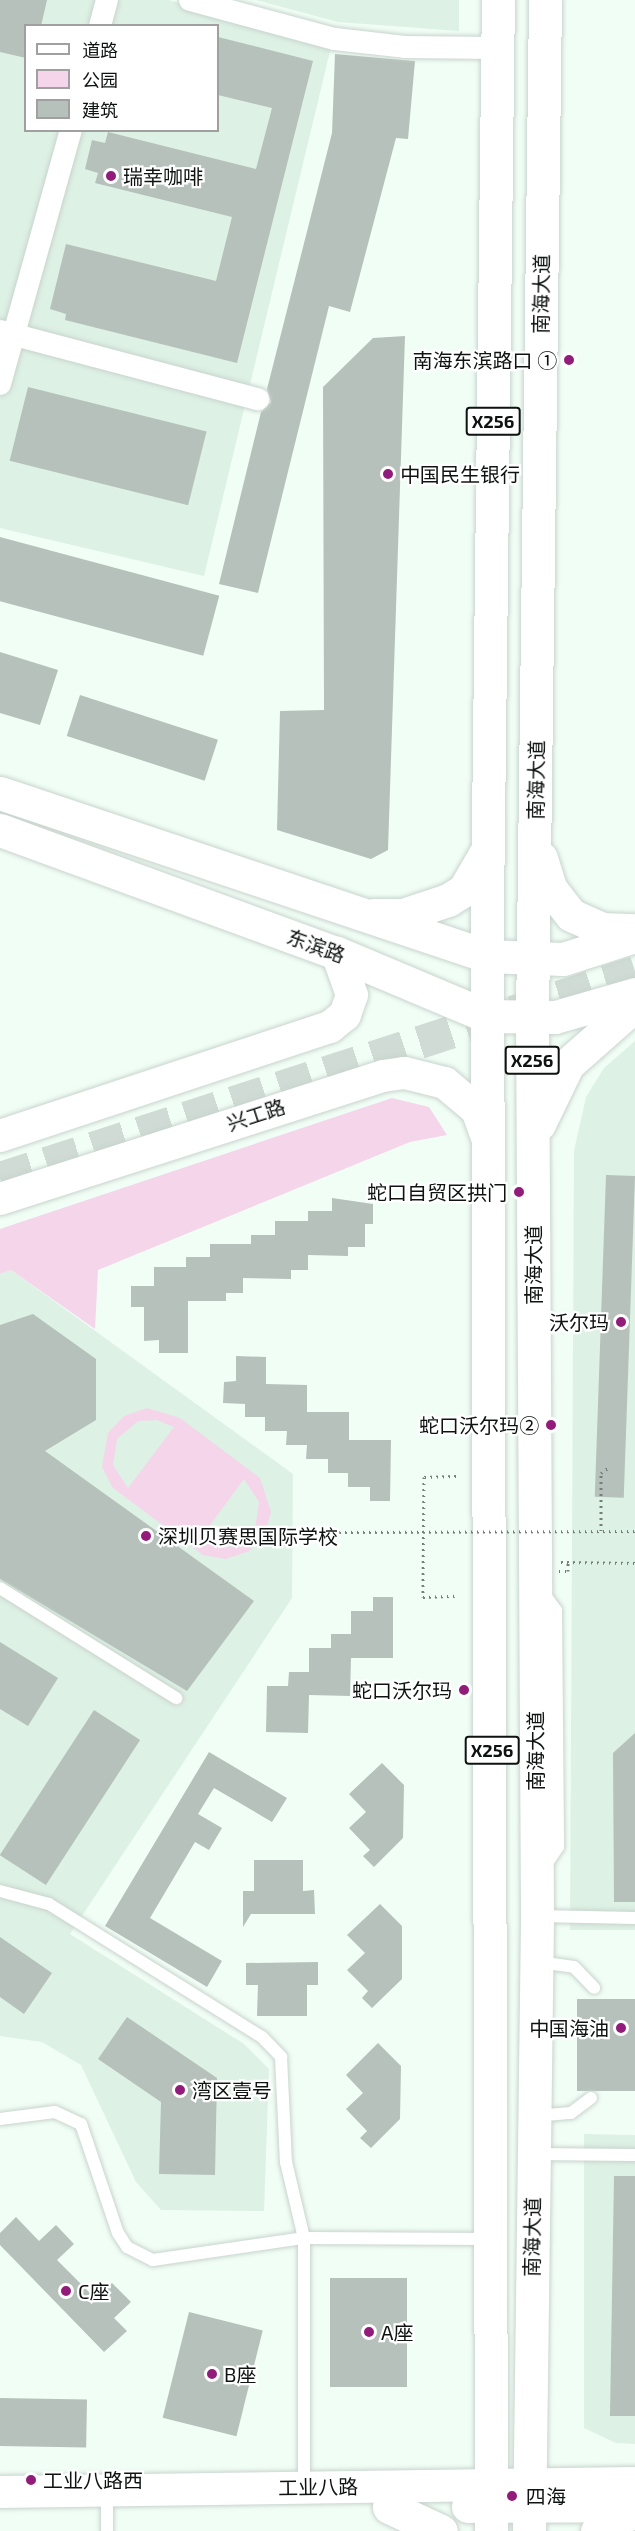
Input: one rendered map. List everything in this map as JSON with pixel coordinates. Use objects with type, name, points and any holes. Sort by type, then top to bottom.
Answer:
[{"type":"main road","name":"南海大道","points":[[491,2507],[487,956],[498,0]]},
{"type":"main road","name":"南海大道","points":[[529,2507],[536,1881],[545,1570],[532,1158],[532,961],[536,824],[545,0]]},
{"type":"main road","points":[[0,793],[487,956],[532,961],[579,955],[635,936]]},
{"type":"main road","points":[[536,824],[545,873],[561,904],[594,926],[635,930]]},
{"type":"main road","name":"东滨路","points":[[0,830],[337,953],[487,1016],[532,1020],[635,994]]},
{"type":"main road","points":[[338,908],[376,915],[431,909],[464,890],[484,860],[488,842]]},
{"type":"main road","points":[[532,1158],[552,1088],[590,1041],[635,1005]]},
{"type":"main road","points":[[389,2507],[441,2531]]},
{"type":"main road","points":[[597,2531],[635,2508]]},
{"type":"street","points":[[101,24],[107,0]]},
{"type":"street","points":[[190,0],[237,6],[335,39],[405,47],[497,48]]},
{"type":"street","points":[[0,384],[8,333],[70,132]]},
{"type":"street","points":[[8,333],[258,399]]},
{"type":"street","points":[[0,1136],[330,1027],[345,1015],[352,995],[337,953]]},
{"type":"street","name":"兴工路","points":[[0,1199],[383,1076],[405,1073],[445,1083],[477,1110],[487,1138]]},
{"type":"street","name":"工业八路","points":[[529,2507],[635,2482]]},
{"type":"street","name":"工业八路","points":[[0,2492],[107,2510],[304,2487],[491,2507]]},
{"type":"street","name":"工业八路","points":[[0,2508],[107,2510],[389,2507],[635,2508]]},
{"type":"lane","points":[[0,1588],[176,1698]]},
{"type":"lane","points":[[0,1891],[49,1904],[273,2046],[286,2078],[286,2162],[304,2238],[304,2487]]},
{"type":"lane","points":[[537,1916],[635,1918]]},
{"type":"lane","points":[[536,1962],[574,1967],[594,1988]]},
{"type":"lane","points":[[534,2116],[571,2113],[591,2098]]},
{"type":"lane","points":[[0,2119],[56,2112],[81,2124],[118,2233],[137,2255],[175,2259],[304,2238],[492,2240]]},
{"type":"lane","points":[[534,2154],[635,2155]]},
{"type":"path","points":[[601,1531],[601,1473],[608,1468]]},
{"type":"path","points":[[456,1476],[424,1477],[423,1597],[456,1596]]},
{"type":"path","points":[[333,1532],[635,1531]]},
{"type":"path","points":[[545,1570],[568,1562],[635,1563]]},
{"type":"path","points":[[568,1562],[568,1571]]},
{"type":"shaded area","points":[[0,0],[169,0],[331,47],[204,576],[0,528]]},
{"type":"shaded area","points":[[256,0],[459,0],[459,31],[338,22]]},
{"type":"shaded area","points":[[635,1041],[635,1930],[570,1930],[574,1151],[586,1097],[604,1068]]},
{"type":"shaded area","points":[[11,1270],[293,1474],[292,1598],[70,1934],[244,2044],[269,2069],[264,2211],[161,2210],[136,2182],[81,2065],[42,2042],[0,2036],[0,1274]]},
{"type":"shaded area","points":[[584,2134],[635,2135],[635,2444],[616,2443],[584,2428]]},
{"type":"green space","points":[[392,1098],[429,1107],[447,1135],[410,1142],[98,1270],[95,1329],[11,1270],[0,1274],[0,1229]]},
{"type":"green space","points":[[147,1408],[180,1418],[260,1478],[271,1512],[265,1534],[249,1551],[226,1559],[203,1555],[113,1488],[102,1467],[108,1433],[124,1416]],"holes":[[[157,1420],[174,1427],[128,1488],[113,1465],[117,1439],[138,1421]],[[244,1479],[259,1502],[255,1529],[243,1542],[225,1548],[199,1540]]]},
{"type":"building","points":[[0,0],[47,0],[41,24],[24,24],[24,58],[0,52]]},
{"type":"building","points":[[219,37],[313,61],[237,363],[65,320],[66,314],[50,309],[66,244],[216,281],[232,217],[95,183],[98,173],[85,169],[92,140],[105,143],[108,132],[256,169],[272,108],[219,95]]},
{"type":"building","points":[[335,54],[415,61],[408,139],[396,138],[350,312],[329,306],[258,593],[219,584],[261,412],[271,402],[267,389],[332,133]]},
{"type":"building","points":[[405,336],[388,850],[371,859],[277,830],[280,711],[324,710],[323,387],[373,338]]},
{"type":"building","points":[[28,387],[207,432],[188,505],[10,461]]},
{"type":"building","points":[[0,537],[219,596],[203,656],[0,601]]},
{"type":"building","points":[[0,652],[58,670],[40,725],[0,713]]},
{"type":"building","points":[[80,695],[218,740],[205,781],[67,736]]},
{"type":"building","name":"沃尔玛","points":[[606,1175],[635,1176],[624,1498],[595,1497]]},
{"type":"building","points":[[332,1198],[373,1204],[373,1224],[365,1224],[365,1247],[348,1247],[348,1256],[308,1255],[308,1270],[291,1270],[291,1279],[243,1278],[243,1293],[226,1293],[226,1301],[188,1301],[188,1353],[159,1353],[159,1340],[144,1341],[144,1307],[131,1307],[131,1286],[154,1286],[154,1267],[186,1267],[186,1257],[210,1257],[210,1244],[251,1244],[251,1235],[275,1235],[275,1221],[308,1221],[308,1211],[332,1211]]},
{"type":"building","points":[[33,1314],[96,1359],[96,1420],[45,1451],[254,1601],[187,1691],[0,1579],[0,1325]]},
{"type":"building","points":[[236,1356],[266,1357],[266,1384],[307,1385],[307,1412],[349,1412],[349,1440],[391,1440],[390,1501],[370,1501],[370,1487],[348,1487],[348,1473],[328,1473],[328,1459],[306,1459],[307,1445],[286,1445],[287,1431],[265,1431],[265,1417],[245,1417],[245,1404],[223,1403],[224,1382],[236,1381]]},
{"type":"building","points":[[373,1597],[393,1597],[393,1658],[351,1658],[350,1696],[309,1695],[308,1733],[266,1732],[267,1686],[288,1686],[289,1672],[309,1672],[309,1648],[331,1648],[331,1634],[351,1634],[351,1611],[373,1611]]},
{"type":"building","points":[[0,1642],[58,1678],[28,1726],[0,1709]]},
{"type":"building","points":[[94,1710],[140,1740],[46,1885],[0,1855]]},
{"type":"building","points":[[635,1733],[635,1902],[614,1902],[613,1753]]},
{"type":"building","points":[[209,1752],[287,1798],[272,1822],[214,1788],[198,1814],[222,1828],[209,1850],[195,1842],[150,1918],[222,1961],[207,1987],[105,1926]]},
{"type":"building","points":[[382,1763],[404,1785],[403,1838],[374,1867],[363,1856],[370,1850],[349,1828],[366,1812],[349,1794]]},
{"type":"building","points":[[254,1860],[303,1860],[303,1891],[314,1890],[315,1914],[251,1914],[243,1927],[243,1891],[254,1891]]},
{"type":"building","points":[[380,1904],[402,1926],[402,1979],[372,2008],[362,1998],[368,1991],[347,1970],[365,1953],[347,1935]]},
{"type":"building","points":[[0,1937],[52,1973],[24,2014],[0,1997]]},
{"type":"building","points":[[318,1962],[318,1985],[307,1985],[307,2016],[257,2016],[258,1985],[246,1985],[246,1963]]},
{"type":"building","points":[[577,1999],[635,1999],[635,2091],[577,2091]]},
{"type":"building","name":"湾区壹号","points":[[127,2017],[217,2078],[215,2175],[159,2174],[161,2102],[98,2059]]},
{"type":"building","points":[[378,2043],[401,2066],[400,2119],[371,2148],[360,2138],[367,2131],[346,2109],[363,2093],[346,2075]]},
{"type":"building","points":[[614,2176],[635,2176],[635,2416],[610,2416]]},
{"type":"building","name":"C座","points":[[16,2217],[39,2241],[56,2225],[74,2244],[57,2260],[96,2299],[112,2283],[131,2302],[114,2318],[127,2331],[104,2352],[0,2245],[0,2233]]},
{"type":"building","name":"A座","points":[[330,2278],[407,2278],[407,2387],[330,2387]]},
{"type":"building","name":"B座","points":[[189,2312],[263,2330],[236,2436],[163,2418]]},
{"type":"building","points":[[0,2398],[87,2400],[86,2448],[0,2446]]},
{"type":"tunnel","points":[[0,1178],[635,972]]},
{"type":"place","name":"瑞幸咖啡","points":[[111,176]]},
{"type":"place","name":"南海东滨路口 ①","points":[[569,360]]},
{"type":"place","name":"中国民生银行","points":[[388,474]]},
{"type":"place","name":"蛇口自贸区拱门","points":[[519,1192]]},
{"type":"place","name":"沃尔玛","points":[[621,1322]]},
{"type":"place","name":"蛇口沃尔玛②","points":[[551,1425]]},
{"type":"place","name":"深圳贝赛思国际学校","points":[[146,1536]]},
{"type":"place","name":"蛇口沃尔玛","points":[[464,1690]]},
{"type":"place","name":"中国海油","points":[[621,2028]]},
{"type":"place","name":"湾区壹号","points":[[180,2090]]},
{"type":"place","name":"C座","points":[[66,2291]]},
{"type":"place","name":"A座","points":[[369,2332]]},
{"type":"place","name":"B座","points":[[212,2374]]},
{"type":"place","name":"工业八路西","points":[[31,2480]]},
{"type":"place","name":"四海","points":[[512,2496]]}]
